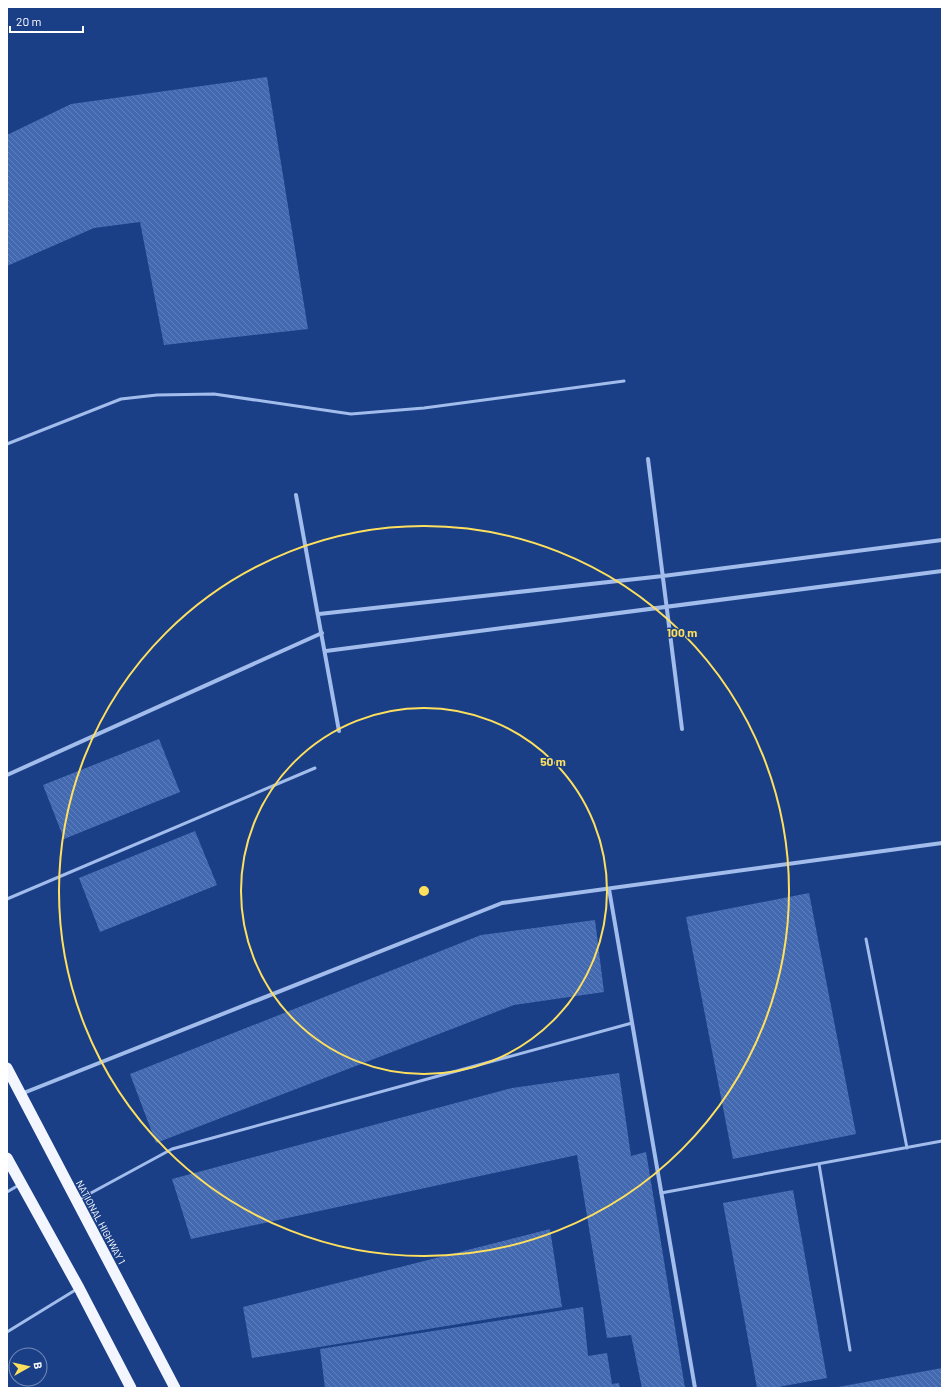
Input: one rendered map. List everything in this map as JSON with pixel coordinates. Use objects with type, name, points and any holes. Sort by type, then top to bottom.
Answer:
[{"type":"highway","name":"NATIONAL HIGHWAY 1","points":[[7,1068],[174,1388]]},
{"type":"highway","points":[[7,1158],[79,1288],[131,1388]]},
{"type":"street","points":[[648,459],[682,730]]},
{"type":"street","points":[[296,494],[326,652],[339,731]]},
{"type":"street","points":[[319,614],[663,576],[942,540]]},
{"type":"street","points":[[326,652],[942,571]]},
{"type":"street","points":[[7,775],[322,633]]},
{"type":"street","points":[[21,1094],[502,903],[942,843]]},
{"type":"street","points":[[609,889],[695,1388]]},
{"type":"lane","points":[[7,444],[121,400],[157,395],[214,394],[351,414],[424,408],[624,381]]},
{"type":"lane","points":[[7,899],[315,768]]},
{"type":"lane","points":[[866,939],[907,1148]]},
{"type":"lane","points":[[77,1201],[172,1149],[632,1023]]},
{"type":"lane","points":[[661,1193],[942,1141]]},
{"type":"lane","points":[[819,1164],[850,1350]]},
{"type":"lane","points":[[7,1192],[21,1184]]},
{"type":"lane","points":[[7,1332],[79,1288]]},
{"type":"building","points":[[267,77],[308,329],[164,345],[140,222],[94,228],[7,266],[7,135],[71,104]]},
{"type":"building","points":[[159,739],[180,792],[64,839],[43,785]]},
{"type":"building","points":[[195,831],[217,885],[100,932],[79,878]]},
{"type":"building","points":[[809,893],[856,1134],[733,1159],[686,917]]},
{"type":"building","points":[[595,920],[604,992],[514,1005],[156,1143],[130,1074],[481,935]]},
{"type":"building","points":[[619,1073],[631,1156],[646,1152],[685,1388],[642,1388],[631,1335],[607,1338],[577,1155],[191,1239],[172,1179],[512,1088]]},
{"type":"building","points":[[793,1190],[827,1378],[773,1388],[757,1388],[723,1203]]},
{"type":"building","points":[[550,1229],[562,1307],[252,1358],[243,1307]]},
{"type":"building","points":[[583,1307],[588,1356],[607,1353],[612,1384],[619,1383],[620,1388],[325,1388],[320,1349]]},
{"type":"building","points":[[942,1368],[942,1388],[838,1387]]}]
